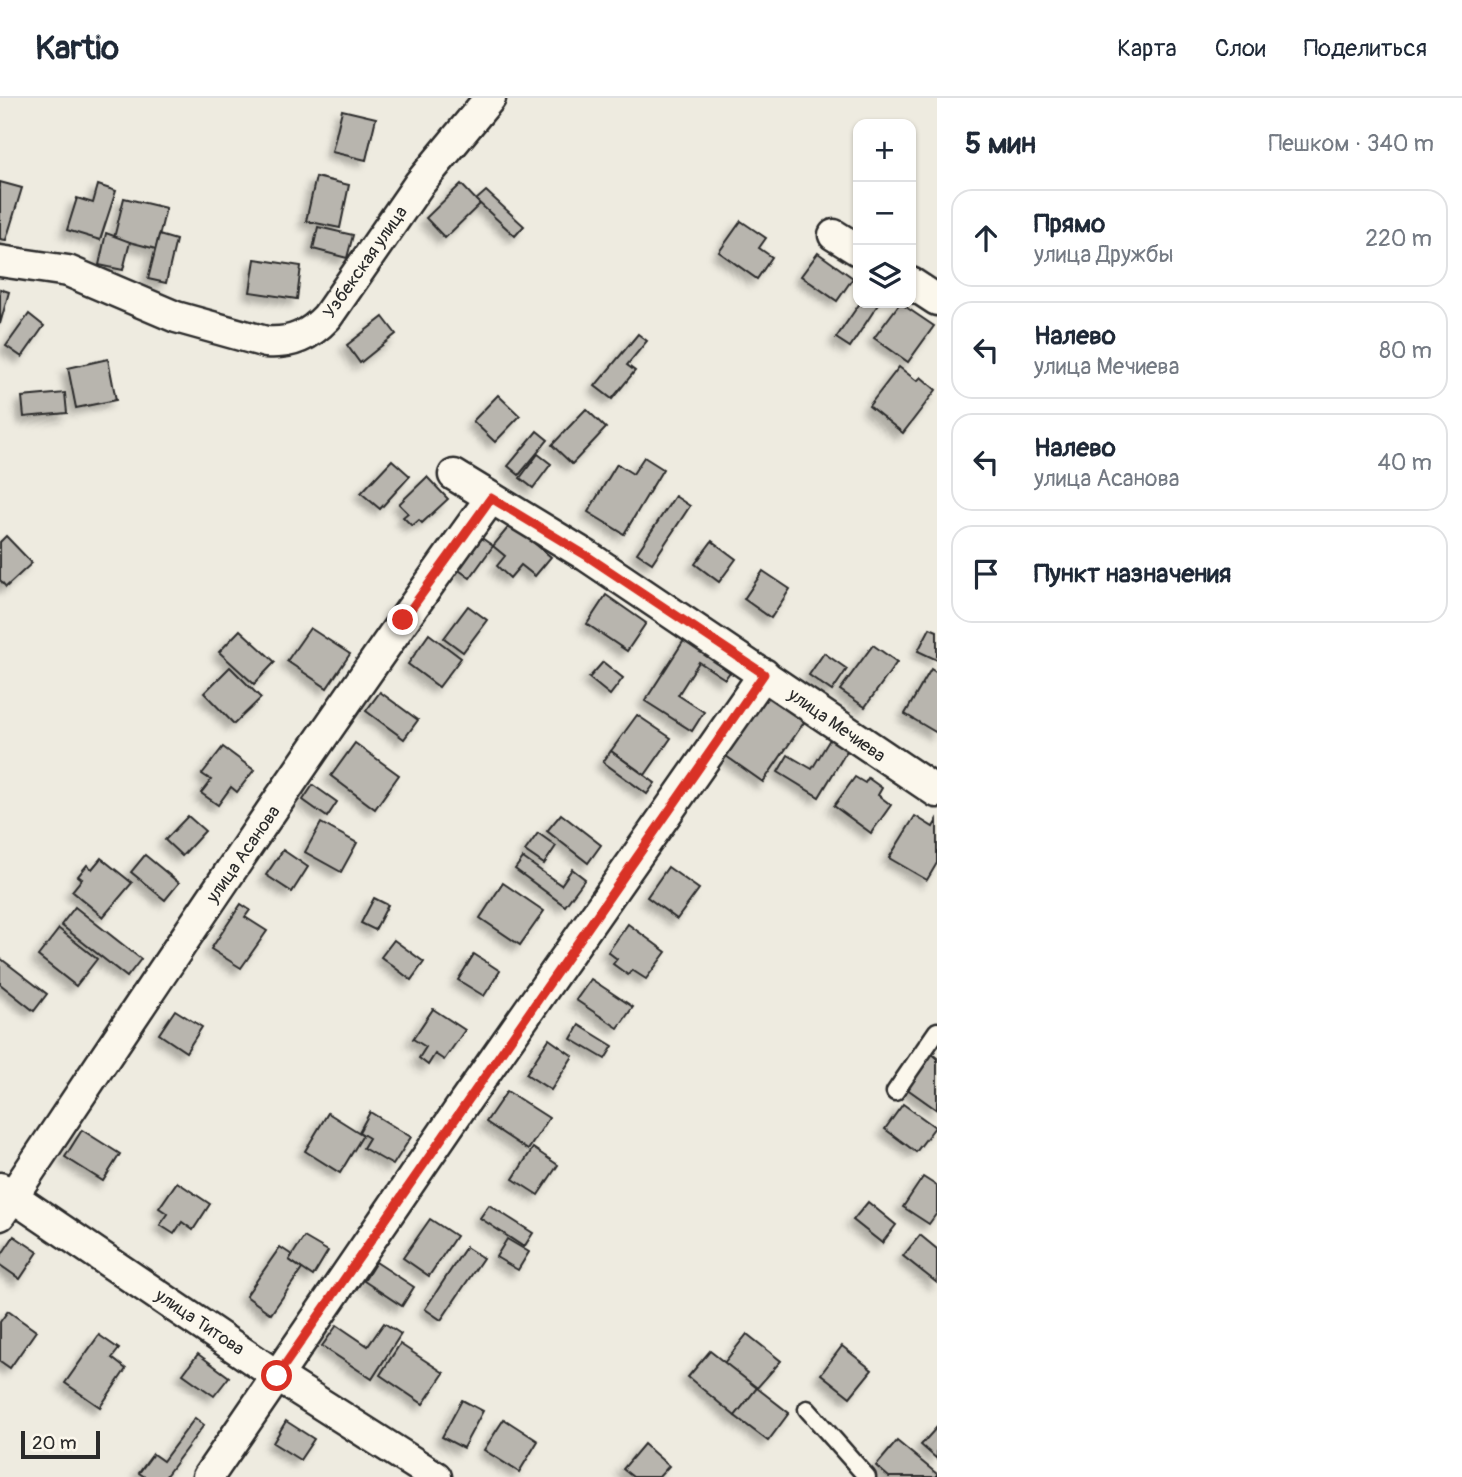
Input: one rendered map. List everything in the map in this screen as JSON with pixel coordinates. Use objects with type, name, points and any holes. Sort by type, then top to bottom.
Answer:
[{"type":"street","name":"Узбекская улица","points":[[0,261],[68,271],[176,317],[266,342],[281,343],[296,339],[313,332],[327,317],[419,184],[490,98]]},
{"type":"street","points":[[916,286],[937,300]]},
{"type":"street","name":"улица Мечиева","points":[[454,475],[587,556],[937,792]]},
{"type":"street","name":"улица Асанова","points":[[4,1200],[403,620],[491,498]]},
{"type":"street","points":[[208,1477],[764,674]]},
{"type":"street","name":"улица Титова","points":[[4,1200],[436,1477]]},
{"type":"lane","points":[[895,1092],[937,1031]]},
{"type":"lane","points":[[807,1409],[867,1477]]},
{"type":"building","points":[[342,110],[376,118],[366,160],[332,152]]},
{"type":"building","points":[[316,177],[349,185],[340,228],[306,221]]},
{"type":"building","points":[[0,182],[22,188],[6,240],[0,239]]},
{"type":"building","points":[[461,184],[480,204],[445,238],[426,218]]},
{"type":"building","points":[[98,185],[116,191],[100,240],[67,230],[77,198],[93,203]]},
{"type":"building","points":[[486,191],[524,226],[515,236],[476,200]]},
{"type":"building","points":[[124,198],[166,208],[156,249],[114,238]]},
{"type":"building","points":[[741,221],[766,238],[759,248],[772,257],[757,279],[719,252]]},
{"type":"building","points":[[318,227],[353,235],[347,258],[313,249]]},
{"type":"building","points":[[106,233],[130,242],[123,270],[99,265]]},
{"type":"building","points":[[159,235],[176,240],[166,283],[148,279]]},
{"type":"building","points":[[818,253],[853,278],[837,301],[801,276]]},
{"type":"building","points":[[255,259],[301,266],[297,299],[250,292]]},
{"type":"building","points":[[0,289],[9,292],[0,324]]},
{"type":"building","points":[[857,308],[876,308],[850,347],[836,338]]},
{"type":"building","points":[[896,308],[907,308],[934,326],[908,362],[874,338]]},
{"type":"building","points":[[29,314],[44,326],[22,357],[6,346]]},
{"type":"building","points":[[383,317],[396,334],[360,363],[347,345]]},
{"type":"building","points":[[638,334],[647,341],[627,365],[635,371],[612,399],[595,386]]},
{"type":"building","points":[[108,359],[116,400],[76,408],[68,368]]},
{"type":"building","points":[[899,367],[917,381],[921,377],[936,390],[903,433],[869,406]]},
{"type":"building","points":[[65,393],[67,413],[24,417],[22,397]]},
{"type":"building","points":[[498,395],[520,416],[495,442],[473,421]]},
{"type":"building","points":[[586,409],[606,428],[572,464],[552,445]]},
{"type":"building","points":[[537,431],[548,440],[519,475],[508,466]]},
{"type":"building","points":[[538,454],[551,464],[533,488],[520,478]]},
{"type":"building","points":[[644,457],[663,469],[624,534],[588,512],[617,464],[633,474]]},
{"type":"building","points":[[392,460],[410,476],[380,509],[361,493]]},
{"type":"building","points":[[427,477],[448,499],[422,523],[419,520],[412,526],[403,517],[408,513],[399,504]]},
{"type":"building","points":[[675,496],[690,506],[652,563],[637,553]]},
{"type":"building","points":[[511,524],[551,557],[535,576],[521,565],[510,578],[497,566],[505,556],[493,546]]},
{"type":"building","points":[[6,536],[32,563],[6,587],[0,580],[0,542]]},
{"type":"building","points":[[479,536],[493,546],[470,578],[456,568]]},
{"type":"building","points":[[712,541],[736,559],[719,582],[695,564]]},
{"type":"building","points":[[763,571],[790,589],[771,618],[744,599]]},
{"type":"building","points":[[606,595],[646,623],[627,651],[587,624]]},
{"type":"building","points":[[468,606],[487,620],[463,652],[444,638]]},
{"type":"building","points":[[310,628],[350,654],[327,688],[287,661]]},
{"type":"building","points":[[930,628],[937,631],[937,660],[918,651]]},
{"type":"building","points":[[240,630],[275,662],[254,684],[219,652]]},
{"type":"building","points":[[690,631],[737,662],[725,679],[699,662],[678,695],[704,712],[692,731],[645,701]]},
{"type":"building","points":[[429,634],[461,658],[439,687],[408,664]]},
{"type":"building","points":[[873,645],[897,662],[865,707],[840,690]]},
{"type":"building","points":[[824,653],[847,669],[832,691],[809,675]]},
{"type":"building","points":[[603,662],[623,678],[610,695],[589,678]]},
{"type":"building","points":[[230,667],[261,698],[234,724],[204,693]]},
{"type":"building","points":[[931,669],[937,673],[937,733],[905,714]]},
{"type":"building","points":[[380,692],[418,720],[404,739],[366,711]]},
{"type":"building","points":[[767,695],[805,721],[763,782],[726,756]]},
{"type":"building","points":[[637,715],[671,738],[645,775],[611,751]]},
{"type":"building","points":[[830,739],[848,749],[819,797],[778,772],[788,755],[812,769]]},
{"type":"building","points":[[355,743],[399,775],[375,809],[331,776]]},
{"type":"building","points":[[223,747],[254,770],[237,792],[231,787],[218,805],[201,793],[211,780],[202,774]]},
{"type":"building","points":[[611,751],[655,783],[647,794],[603,762]]},
{"type":"building","points":[[855,777],[865,783],[868,778],[882,788],[878,795],[891,805],[871,833],[834,806]]},
{"type":"building","points":[[313,785],[337,802],[327,817],[303,800]]},
{"type":"building","points":[[561,814],[601,845],[588,863],[547,831]]},
{"type":"building","points":[[188,816],[205,831],[182,856],[165,840]]},
{"type":"building","points":[[915,816],[933,827],[937,820],[937,863],[927,880],[889,858]]},
{"type":"building","points":[[321,823],[357,843],[341,872],[305,852]]},
{"type":"building","points":[[538,833],[556,846],[544,864],[525,851]]},
{"type":"building","points":[[283,850],[308,867],[292,892],[266,875]]},
{"type":"building","points":[[145,855],[179,883],[165,900],[131,872]]},
{"type":"building","points":[[101,858],[132,883],[103,917],[72,891],[82,879],[78,876],[87,865],[92,869]]},
{"type":"building","points":[[523,858],[561,885],[572,869],[585,879],[565,906],[515,869]]},
{"type":"building","points":[[668,867],[699,889],[677,919],[647,897]]},
{"type":"building","points":[[503,883],[544,911],[520,945],[480,918]]},
{"type":"building","points":[[374,898],[388,905],[375,930],[361,923]]},
{"type":"building","points":[[241,904],[250,910],[245,917],[267,931],[241,968],[211,949]]},
{"type":"building","points":[[75,907],[141,959],[127,977],[61,925]]},
{"type":"building","points":[[628,924],[666,952],[646,979],[632,970],[628,975],[613,964],[617,959],[608,952]]},
{"type":"building","points":[[59,929],[97,959],[76,986],[38,956]]},
{"type":"building","points":[[394,940],[424,962],[411,980],[381,957]]},
{"type":"building","points":[[474,954],[500,971],[484,996],[458,980]]},
{"type":"building","points":[[0,958],[47,994],[34,1011],[0,984]]},
{"type":"building","points":[[591,979],[633,1007],[618,1028],[576,1000]]},
{"type":"building","points":[[433,1009],[465,1030],[444,1060],[435,1054],[428,1065],[419,1058],[426,1047],[413,1039]]},
{"type":"building","points":[[175,1010],[202,1027],[186,1052],[159,1034]]},
{"type":"building","points":[[579,1025],[613,1046],[605,1059],[571,1039]]},
{"type":"building","points":[[549,1039],[573,1056],[551,1090],[526,1074]]},
{"type":"building","points":[[931,1053],[937,1058],[937,1110],[906,1088]]},
{"type":"building","points":[[507,1091],[549,1118],[528,1150],[486,1122]]},
{"type":"building","points":[[903,1104],[935,1127],[916,1152],[885,1129]]},
{"type":"building","points":[[370,1112],[411,1137],[393,1165],[363,1148],[369,1138],[359,1132]]},
{"type":"building","points":[[328,1113],[363,1135],[340,1173],[305,1151]]},
{"type":"building","points":[[82,1130],[120,1154],[103,1181],[65,1157]]},
{"type":"building","points":[[533,1148],[558,1165],[538,1195],[513,1179]]},
{"type":"building","points":[[923,1177],[937,1186],[937,1213],[929,1224],[903,1207]]},
{"type":"building","points":[[177,1182],[210,1204],[193,1230],[182,1222],[174,1234],[160,1225],[168,1214],[159,1208]]},
{"type":"building","points":[[868,1202],[896,1225],[882,1243],[853,1220]]},
{"type":"building","points":[[489,1205],[533,1233],[524,1247],[480,1218]]},
{"type":"building","points":[[430,1219],[456,1236],[429,1276],[403,1258]]},
{"type":"building","points":[[920,1235],[937,1249],[937,1283],[903,1256]]},
{"type":"building","points":[[14,1236],[38,1252],[20,1279],[0,1265],[0,1257]]},
{"type":"building","points":[[304,1237],[328,1251],[313,1276],[289,1260]]},
{"type":"building","points":[[507,1239],[529,1252],[518,1270],[496,1257]]},
{"type":"building","points":[[280,1247],[292,1255],[289,1260],[302,1269],[271,1314],[246,1296]]},
{"type":"building","points":[[466,1247],[483,1258],[441,1320],[425,1309]]},
{"type":"building","points":[[376,1262],[414,1287],[402,1306],[364,1281]]},
{"type":"building","points":[[8,1311],[36,1331],[10,1368],[0,1361],[0,1322]]},
{"type":"building","points":[[384,1323],[401,1334],[372,1379],[322,1346],[337,1325],[368,1346]]},
{"type":"building","points":[[747,1334],[781,1361],[757,1388],[724,1363]]},
{"type":"building","points":[[99,1335],[119,1349],[112,1358],[126,1369],[100,1407],[65,1383]]},
{"type":"building","points":[[400,1344],[444,1373],[423,1404],[380,1375]]},
{"type":"building","points":[[842,1346],[872,1370],[850,1397],[821,1374]]},
{"type":"building","points":[[710,1351],[757,1388],[735,1416],[688,1377]]},
{"type":"building","points":[[198,1354],[229,1377],[214,1396],[183,1374]]},
{"type":"building","points":[[757,1388],[789,1413],[768,1441],[735,1416]]},
{"type":"building","points":[[462,1400],[483,1411],[463,1448],[442,1437]]},
{"type":"building","points":[[195,1418],[204,1425],[165,1477],[145,1477],[139,1473],[153,1454],[163,1461]]},
{"type":"building","points":[[504,1419],[538,1441],[519,1472],[484,1450]]},
{"type":"building","points":[[286,1421],[314,1439],[300,1460],[273,1443]]},
{"type":"building","points":[[937,1427],[937,1459],[921,1445]]},
{"type":"building","points":[[897,1441],[937,1474],[937,1477],[889,1477],[876,1466]]},
{"type":"building","points":[[644,1444],[669,1466],[659,1477],[633,1477],[623,1469]]},
{"type":"route","points":[[277,1376],[464,1102],[764,674],[587,556],[491,498],[403,620]]}]
